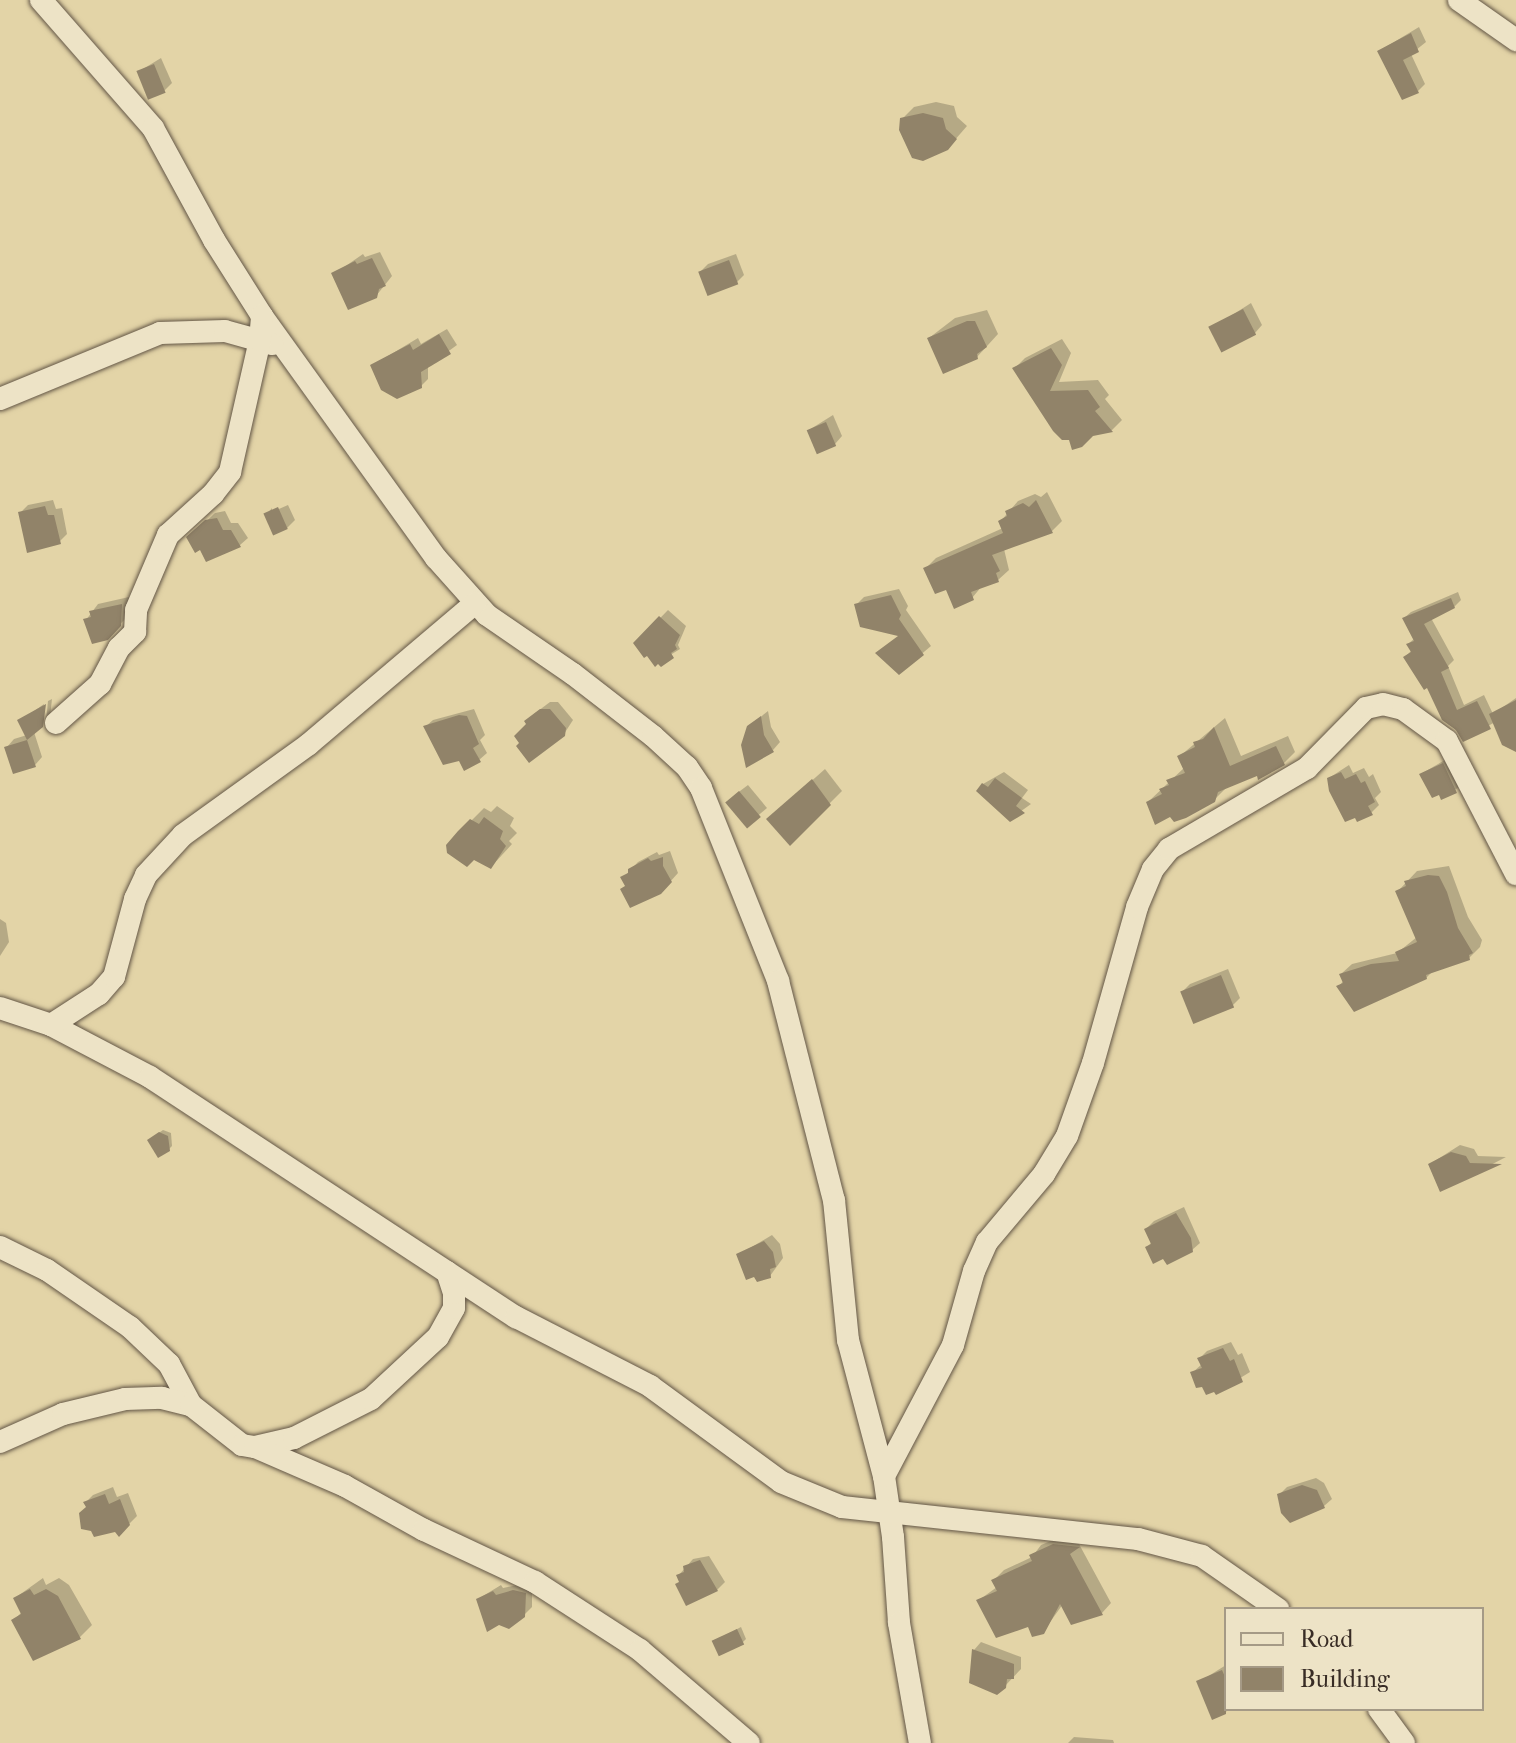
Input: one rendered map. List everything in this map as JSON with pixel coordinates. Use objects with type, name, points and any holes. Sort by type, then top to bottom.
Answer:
[{"type":"street","points":[[41,0],[153,128],[214,240],[262,316],[412,527],[475,603],[496,623],[573,674],[671,750],[694,778],[713,812],[794,1030],[834,1200],[848,1340],[884,1476],[899,1623],[920,1743]]},
{"type":"street","points":[[1459,0],[1516,40]]},
{"type":"street","points":[[56,723],[100,684],[119,648],[135,632],[136,610],[168,535],[213,494],[230,472],[260,340],[262,316]]},
{"type":"street","points":[[0,399],[160,333],[225,331],[284,349]]},
{"type":"street","points":[[51,1025],[99,994],[114,977],[135,899],[146,875],[183,835],[309,744],[475,603]]},
{"type":"street","points":[[884,1476],[953,1345],[974,1271],[987,1242],[1044,1174],[1067,1136],[1093,1063],[1137,907],[1153,869],[1169,849],[1307,768],[1366,708],[1383,704],[1403,709],[1447,741],[1516,874]]},
{"type":"street","points":[[0,1008],[51,1025],[187,1100],[516,1317],[650,1386],[781,1482],[842,1507],[1138,1539],[1202,1556],[1275,1607]]},
{"type":"street","points":[[0,1247],[47,1270],[130,1327],[169,1364],[191,1405],[242,1445],[255,1447],[345,1486],[424,1530],[535,1582],[640,1650],[749,1743]]},
{"type":"street","points":[[255,1447],[294,1438],[371,1399],[449,1322],[454,1293],[447,1272]]},
{"type":"street","points":[[0,1442],[63,1414],[125,1399],[162,1398],[191,1405]]},
{"type":"street","points":[[1380,1711],[1404,1743]]},
{"type":"building","points":[[1411,33],[1419,52],[1403,60],[1419,93],[1402,100],[1377,51]]},
{"type":"building","points":[[154,64],[166,93],[148,100],[136,71]]},
{"type":"building","points":[[923,113],[943,118],[946,129],[957,139],[948,150],[923,161],[912,158],[899,130],[900,118]]},
{"type":"building","points":[[372,258],[386,286],[379,289],[377,298],[348,310],[331,273],[355,261],[357,264]]},
{"type":"building","points":[[729,260],[738,284],[708,296],[698,272]]},
{"type":"building","points":[[1243,309],[1256,335],[1221,353],[1208,327]]},
{"type":"building","points":[[967,321],[975,321],[987,347],[977,354],[978,359],[943,374],[927,338]]},
{"type":"building","points":[[439,334],[451,354],[421,372],[422,388],[397,399],[381,390],[370,365],[410,344],[413,350]]},
{"type":"building","points":[[1051,348],[1062,365],[1050,391],[1088,390],[1100,407],[1095,411],[1113,432],[1093,436],[1082,447],[1072,450],[1069,440],[1062,440],[1053,431],[1012,368]]},
{"type":"building","points":[[826,422],[836,446],[817,454],[807,430]]},
{"type":"building","points":[[1036,500],[1053,533],[992,555],[1000,571],[996,573],[999,582],[971,592],[974,600],[954,609],[946,590],[935,594],[923,568],[1003,533],[998,521],[1007,516],[1005,511],[1023,503],[1029,507]]},
{"type":"building","points":[[45,506],[48,515],[54,515],[61,544],[27,553],[18,512]]},
{"type":"building","points":[[278,507],[288,529],[273,535],[263,514]]},
{"type":"building","points":[[217,518],[223,530],[231,530],[241,547],[206,562],[200,550],[195,553],[186,537],[205,520]]},
{"type":"building","points":[[891,595],[901,615],[899,619],[924,655],[899,675],[875,653],[898,636],[860,627],[854,604]]},
{"type":"building","points":[[1451,598],[1455,608],[1424,624],[1449,668],[1441,672],[1457,710],[1477,701],[1491,729],[1463,742],[1456,730],[1442,720],[1427,688],[1424,690],[1403,657],[1411,652],[1406,644],[1414,641],[1402,618]]},
{"type":"building","points":[[122,604],[121,626],[108,640],[92,644],[83,619],[91,617],[89,611]]},
{"type":"building","points":[[659,616],[680,635],[675,645],[677,649],[671,653],[674,658],[661,667],[658,664],[655,667],[633,643]]},
{"type":"building","points":[[1516,700],[1516,752],[1502,745],[1489,714]]},
{"type":"building","points":[[46,704],[43,727],[27,740],[17,720]]},
{"type":"building","points":[[540,709],[550,709],[566,728],[565,736],[529,763],[516,746],[519,743],[514,736],[526,724],[524,721]]},
{"type":"building","points":[[459,715],[467,716],[479,744],[473,748],[481,762],[464,771],[459,761],[443,765],[423,726]]},
{"type":"building","points":[[761,716],[764,735],[774,752],[746,768],[741,745],[747,726]]},
{"type":"building","points":[[1214,727],[1230,766],[1276,746],[1285,765],[1258,780],[1257,776],[1218,792],[1215,802],[1186,818],[1174,822],[1170,817],[1155,825],[1146,802],[1162,794],[1159,789],[1169,785],[1166,780],[1185,773],[1177,756],[1195,747],[1193,742],[1203,739]]},
{"type":"building","points":[[27,740],[36,767],[13,774],[4,747]]},
{"type":"building","points":[[1443,763],[1457,793],[1441,800],[1439,795],[1432,798],[1419,774]]},
{"type":"building","points":[[1341,772],[1345,779],[1356,774],[1361,783],[1365,781],[1375,802],[1368,806],[1373,815],[1357,822],[1355,818],[1345,822],[1329,791],[1327,778]]},
{"type":"building","points":[[995,778],[1022,798],[1016,806],[1025,813],[1010,822],[976,791],[982,783],[988,787]]},
{"type":"building","points":[[812,779],[831,805],[790,846],[766,819]]},
{"type":"building","points":[[739,791],[761,817],[747,829],[725,803]]},
{"type":"building","points":[[484,817],[503,831],[500,839],[506,846],[491,869],[474,860],[467,867],[447,853],[446,845],[470,819],[479,824]]},
{"type":"building","points":[[663,857],[663,866],[672,882],[661,894],[630,908],[620,889],[625,886],[620,877],[648,858],[651,861]]},
{"type":"building","points":[[1428,875],[1439,876],[1447,892],[1458,928],[1473,953],[1469,955],[1470,960],[1426,975],[1427,979],[1354,1012],[1336,986],[1343,983],[1339,974],[1371,964],[1399,961],[1395,952],[1417,942],[1395,891],[1406,886],[1404,881]]},
{"type":"building","points":[[1221,975],[1234,1007],[1193,1024],[1180,991]]},
{"type":"building","points":[[159,1132],[168,1136],[170,1151],[158,1158],[147,1140]]},
{"type":"building","points":[[1451,1152],[1466,1156],[1470,1163],[1502,1164],[1440,1192],[1428,1164]]},
{"type":"building","points":[[1176,1213],[1191,1238],[1193,1252],[1167,1265],[1163,1259],[1153,1264],[1145,1247],[1151,1244],[1144,1229]]},
{"type":"building","points":[[764,1241],[773,1252],[776,1267],[770,1269],[771,1278],[757,1282],[754,1277],[746,1280],[736,1254]]},
{"type":"building","points":[[1223,1348],[1230,1361],[1234,1359],[1243,1382],[1216,1395],[1214,1392],[1206,1395],[1202,1387],[1196,1388],[1190,1372],[1202,1368],[1197,1358]]},
{"type":"building","points":[[1302,1485],[1317,1490],[1325,1508],[1290,1523],[1281,1513],[1277,1494]]},
{"type":"building","points":[[105,1494],[109,1504],[120,1499],[130,1525],[119,1537],[115,1532],[94,1537],[91,1531],[81,1529],[79,1513],[86,1507],[83,1502]]},
{"type":"building","points":[[1053,1544],[1080,1547],[1070,1554],[1103,1615],[1071,1625],[1060,1604],[1044,1634],[1032,1637],[1028,1627],[996,1638],[976,1600],[997,1591],[991,1580],[1032,1561],[1029,1555]]},
{"type":"building","points":[[700,1560],[718,1591],[686,1606],[675,1584],[679,1582],[676,1575],[684,1572],[683,1566]]},
{"type":"building","points":[[30,1589],[34,1595],[46,1589],[58,1596],[81,1639],[33,1661],[11,1620],[21,1614],[13,1598]]},
{"type":"building","points":[[513,1590],[526,1593],[525,1617],[509,1629],[499,1625],[487,1632],[476,1599],[493,1591],[496,1595]]},
{"type":"building","points":[[737,1629],[744,1644],[719,1656],[712,1641]]},
{"type":"building","points":[[972,1649],[1014,1664],[1014,1679],[1007,1679],[1006,1688],[997,1695],[969,1683]]},
{"type":"building","points":[[1222,1670],[1226,1714],[1212,1720],[1196,1681]]}]
